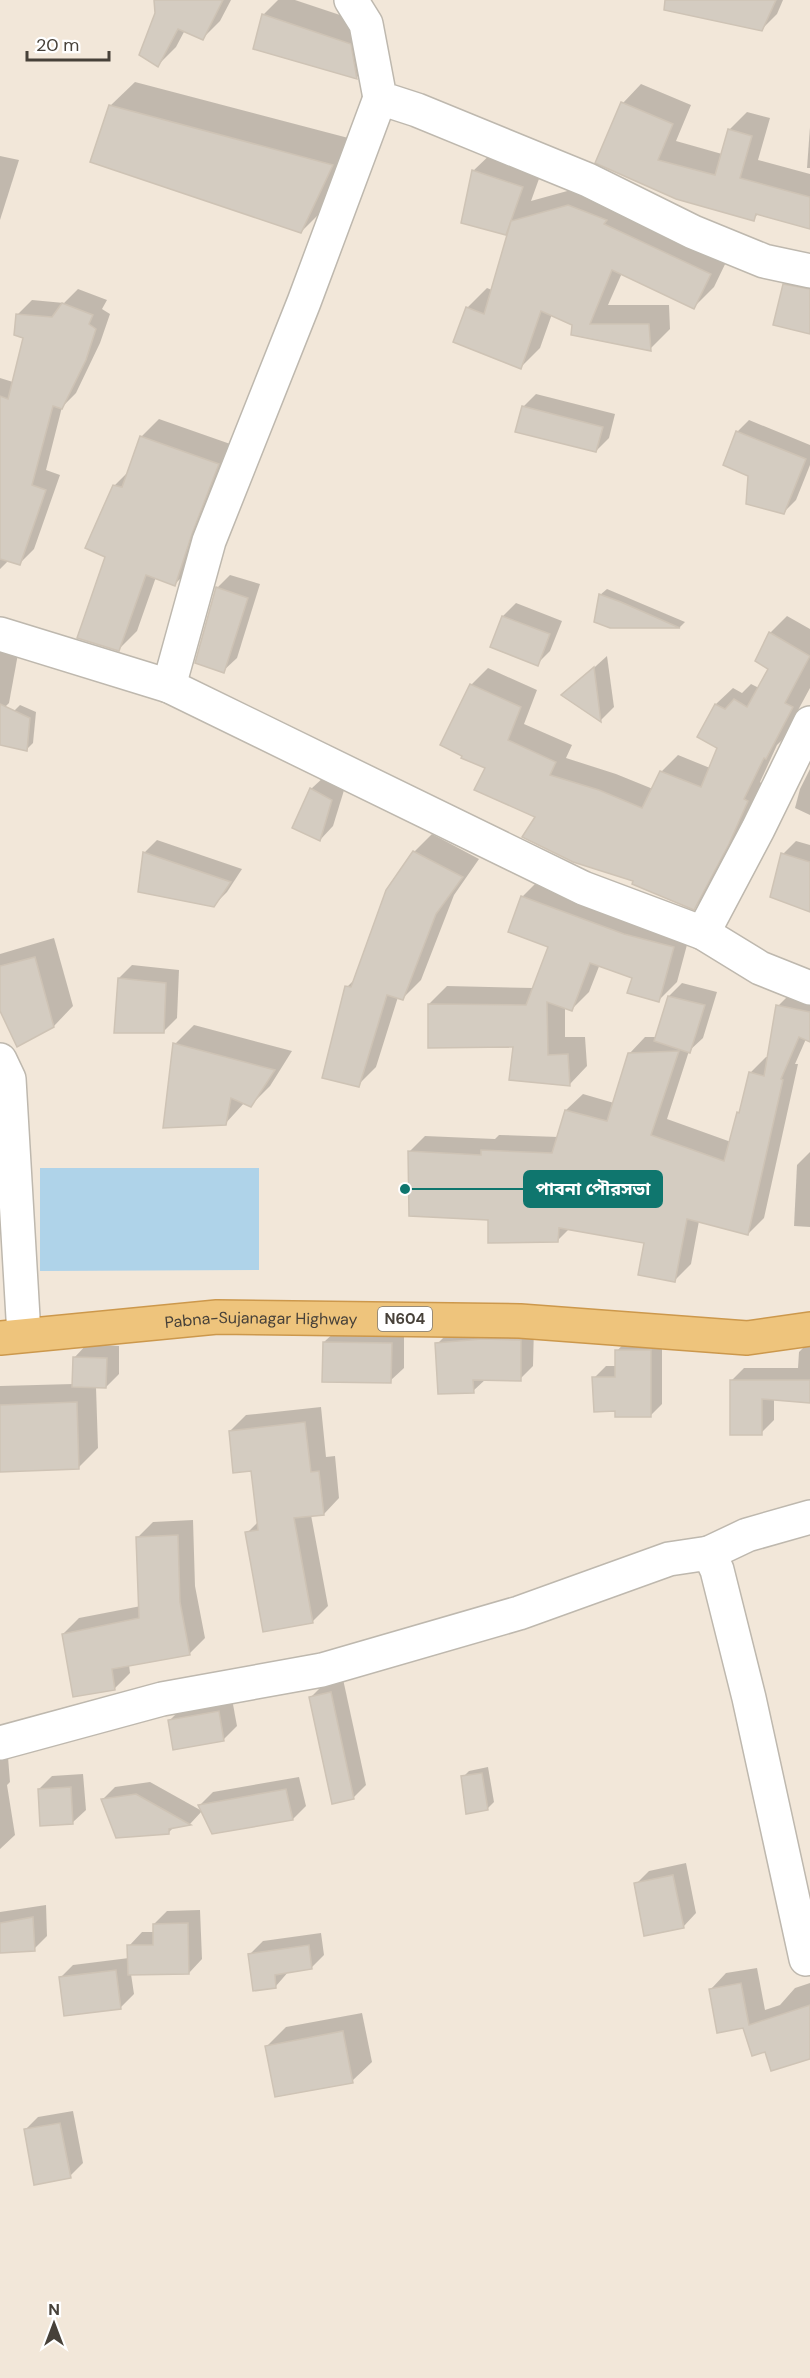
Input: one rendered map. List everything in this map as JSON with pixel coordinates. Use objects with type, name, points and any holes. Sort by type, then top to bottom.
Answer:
[{"type":"highway","name":"Pabna-Sujanagar Highway","points":[[12,1336],[217,1317],[520,1321],[747,1338],[810,1329]]},
{"type":"street","points":[[169,686],[209,541],[304,302],[380,98],[366,24],[351,0]]},
{"type":"street","points":[[380,98],[417,110],[588,180],[693,232],[765,261],[810,271]]},
{"type":"street","points":[[0,634],[169,686],[583,888],[703,933],[760,968],[810,988]]},
{"type":"street","points":[[703,933],[810,723]]},
{"type":"street","points":[[0,1060],[9,1079],[12,1336]]},
{"type":"street","points":[[0,1743],[162,1699],[322,1670],[519,1613],[669,1559],[709,1553],[747,1535],[810,1517]]},
{"type":"street","points":[[709,1553],[717,1570],[749,1698],[806,1959]]},
{"type":"shaded area","points":[[0,0],[810,0],[810,2378],[0,2378]]},
{"type":"water","points":[[40,1168],[259,1168],[259,1270],[40,1271]]},
{"type":"building","points":[[154,0],[223,0],[203,40],[178,29],[158,67],[139,55],[155,13]]},
{"type":"building","points":[[665,0],[776,0],[762,31],[664,10]]},
{"type":"building","points":[[262,14],[351,44],[357,79],[253,49]]},
{"type":"building","points":[[621,102],[673,124],[658,160],[715,175],[728,129],[752,136],[740,178],[810,197],[810,229],[756,214],[754,221],[676,199],[595,163]]},
{"type":"building","points":[[109,105],[333,165],[301,233],[90,162]]},
{"type":"building","points":[[472,170],[523,187],[506,235],[461,223]]},
{"type":"building","points":[[568,205],[607,220],[604,224],[711,274],[694,309],[612,270],[590,324],[649,324],[651,351],[571,335],[572,325],[541,311],[521,369],[453,342],[466,307],[484,314],[511,221]]},
{"type":"building","points":[[783,284],[810,289],[810,334],[773,325]]},
{"type":"building","points":[[62,303],[93,315],[89,324],[96,329],[86,360],[62,409],[53,406],[32,485],[46,490],[20,565],[0,559],[0,396],[8,399],[23,338],[14,335],[16,314],[52,317]]},
{"type":"building","points":[[522,406],[603,427],[596,452],[515,432]]},
{"type":"building","points":[[736,431],[806,459],[784,514],[746,504],[748,476],[723,465]]},
{"type":"building","points":[[140,436],[219,464],[175,586],[146,575],[119,651],[77,638],[105,557],[85,548],[113,485],[122,487]]},
{"type":"building","points":[[216,587],[248,598],[224,673],[195,663]]},
{"type":"building","points":[[599,594],[680,628],[610,628],[594,622]]},
{"type":"building","points":[[502,616],[550,634],[538,666],[490,647]]},
{"type":"building","points":[[769,632],[810,656],[785,703],[793,707],[744,799],[748,801],[729,844],[694,910],[632,884],[633,881],[573,862],[522,837],[535,817],[474,790],[485,768],[461,758],[462,756],[440,745],[470,684],[521,707],[508,740],[556,762],[550,775],[599,790],[642,808],[660,771],[701,787],[717,748],[697,737],[715,704],[725,709],[734,699],[747,707],[768,669],[755,661]]},
{"type":"building","points":[[594,667],[601,722],[561,695]]},
{"type":"building","points":[[0,704],[30,718],[27,751],[0,745]]},
{"type":"building","points":[[310,788],[332,800],[320,841],[292,828]]},
{"type":"building","points":[[413,851],[463,877],[436,914],[403,1000],[387,995],[359,1087],[322,1078],[345,986],[351,987],[386,890]]},
{"type":"building","points":[[143,852],[231,882],[214,907],[138,892]]},
{"type":"building","points":[[781,853],[810,862],[810,912],[770,897]]},
{"type":"building","points":[[521,896],[624,934],[674,947],[659,1002],[627,993],[632,978],[590,963],[572,1011],[547,1002],[548,1055],[568,1054],[570,1086],[509,1080],[513,1047],[428,1048],[428,1004],[526,1005],[548,947],[508,932]]},
{"type":"building","points":[[35,957],[54,1027],[17,1047],[0,1011],[0,966]]},
{"type":"building","points":[[118,978],[166,983],[164,1033],[114,1033]]},
{"type":"building","points":[[668,996],[705,1005],[690,1053],[654,1041]]},
{"type":"building","points":[[776,1005],[810,1012],[810,1042],[799,1037],[781,1079],[783,1080],[748,1235],[687,1219],[675,1282],[638,1275],[644,1243],[559,1228],[558,1242],[488,1243],[488,1220],[409,1216],[408,1151],[481,1155],[481,1150],[552,1153],[565,1110],[607,1121],[628,1053],[679,1051],[651,1135],[724,1161],[749,1072],[764,1076]]},
{"type":"building","points":[[173,1043],[275,1070],[251,1107],[231,1098],[226,1125],[163,1128]]},
{"type":"building","points":[[482,1339],[521,1340],[521,1381],[473,1380],[474,1393],[438,1394],[435,1343]]},
{"type":"building","points":[[323,1342],[392,1343],[391,1383],[322,1382]]},
{"type":"building","points":[[615,1350],[651,1350],[651,1417],[615,1417],[615,1411],[594,1412],[592,1377],[615,1377]]},
{"type":"building","points":[[73,1357],[107,1358],[106,1388],[72,1387]]},
{"type":"building","points":[[730,1380],[810,1380],[810,1403],[762,1399],[762,1435],[730,1435]]},
{"type":"building","points":[[77,1402],[79,1469],[0,1472],[0,1405]]},
{"type":"building","points":[[305,1422],[311,1472],[319,1471],[324,1515],[294,1518],[313,1623],[263,1632],[245,1532],[258,1530],[251,1471],[233,1473],[229,1431]]},
{"type":"building","points":[[178,1535],[180,1602],[190,1655],[112,1669],[115,1690],[73,1697],[62,1634],[139,1618],[136,1537]]},
{"type":"building","points":[[331,1692],[354,1799],[332,1804],[309,1697]]},
{"type":"building","points":[[219,1711],[224,1741],[173,1750],[168,1720]]},
{"type":"building","points":[[482,1773],[488,1810],[466,1814],[461,1776]]},
{"type":"building","points":[[71,1787],[73,1824],[40,1826],[38,1789]]},
{"type":"building","points":[[286,1789],[293,1820],[212,1834],[198,1805]]},
{"type":"building","points":[[136,1794],[191,1825],[169,1829],[169,1834],[116,1838],[101,1799]]},
{"type":"building","points":[[673,1875],[684,1928],[644,1936],[634,1883]]},
{"type":"building","points":[[33,1917],[35,1951],[0,1953],[0,1923]]},
{"type":"building","points":[[188,1923],[189,1974],[128,1975],[127,1945],[153,1945],[153,1924]]},
{"type":"building","points":[[309,1945],[312,1969],[275,1975],[276,1988],[253,1991],[248,1954]]},
{"type":"building","points":[[116,1970],[121,2009],[64,2016],[59,1977]]},
{"type":"building","points":[[741,1983],[749,2025],[810,2005],[810,2059],[771,2071],[765,2052],[752,2056],[743,2028],[717,2033],[709,1989]]},
{"type":"building","points":[[343,2031],[353,2083],[275,2097],[265,2046]]},
{"type":"building","points":[[60,2123],[71,2178],[34,2185],[24,2129]]},
{"type":"place","name":"পাবনা পৌরসভা","points":[[405,1189]]}]
